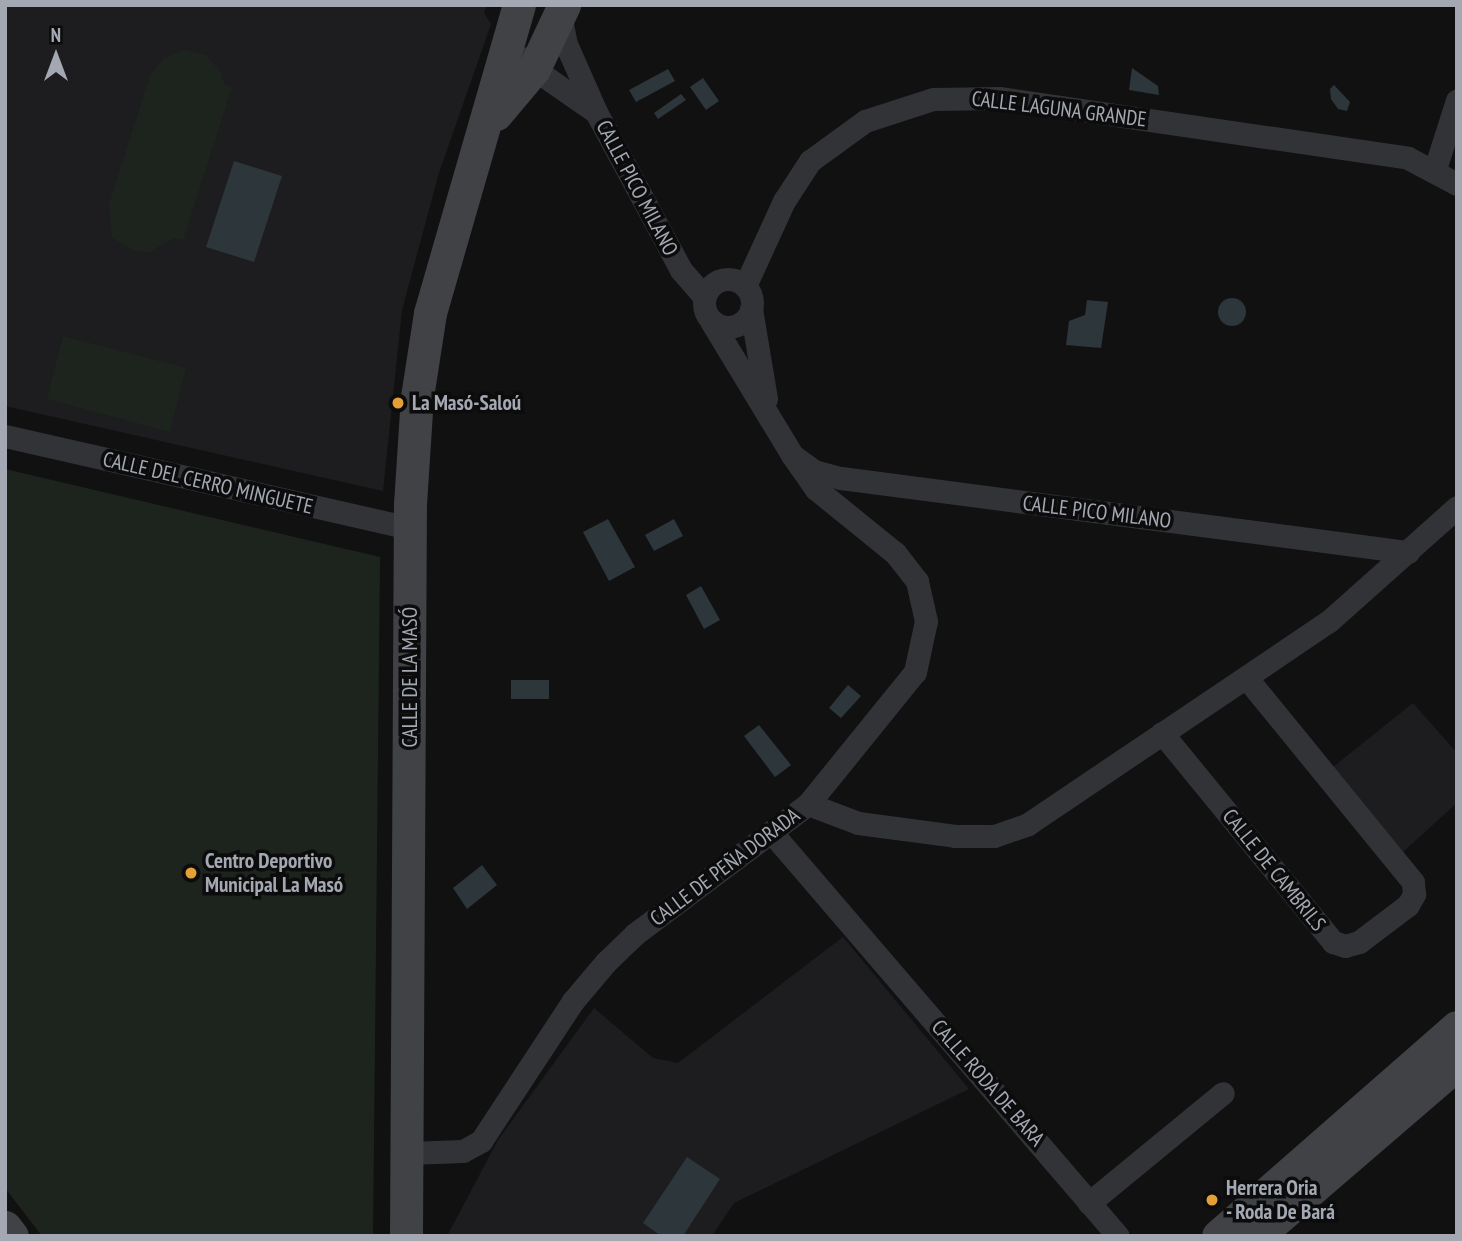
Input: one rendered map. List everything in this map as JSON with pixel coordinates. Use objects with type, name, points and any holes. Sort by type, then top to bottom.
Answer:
[{"type":"street","points":[[518,12],[532,33],[560,19]]},
{"type":"street","points":[[518,12],[523,49],[534,69]]},
{"type":"street","name":"CALLE DE LA MASÓ","points":[[406,1236],[410,528],[417,397],[430,313],[487,128],[518,12]]},
{"type":"street","name":"CALLE DE LA MASÓ","points":[[487,128],[534,69],[560,19]]},
{"type":"street","name":"CALLE PICO MILANO","points":[[560,19],[566,44],[596,112],[681,270],[704,296],[704,309],[711,321],[788,448],[824,497],[862,525]]},
{"type":"street","name":"CALLE PICO MILANO","points":[[534,69],[596,112]]},
{"type":"street","name":"CALLE LAGUNA GRANDE","points":[[745,286],[784,201],[810,162],[865,121],[912,102],[999,99],[1408,158],[1435,169],[1457,184]]},
{"type":"street","points":[[1435,169],[1457,100]]},
{"type":"street","points":[[704,296],[722,279],[745,286]]},
{"type":"street","name":"CALLE PICO MILANO","points":[[745,286],[763,387],[788,448],[814,471],[846,479],[1408,552]]},
{"type":"street","points":[[711,321],[735,326],[751,309]]},
{"type":"street","name":"CALLE DEL CERRO MINGUETE","points":[[5,436],[410,528]]},
{"type":"street","points":[[824,497],[830,484],[846,479],[853,508],[862,525]]},
{"type":"street","points":[[808,804],[858,823],[955,835],[994,835],[1049,812],[1328,622],[1457,507]]},
{"type":"street","name":"CALLE DE PEÑA DORADA","points":[[408,1153],[474,1147],[573,1001],[606,962],[635,934],[808,804],[892,706],[915,672],[925,637],[917,581],[905,563],[862,525]]},
{"type":"street","name":"CALLE DE CAMBRILS","points":[[1162,733],[1333,942],[1345,946],[1359,942],[1408,905],[1414,894],[1413,882],[1246,677]]},
{"type":"street","name":"CALLE RODA DE BARA","points":[[772,833],[1118,1236]]},
{"type":"street","points":[[1218,1236],[1457,1027]]},
{"type":"street","points":[[1257,1236],[1457,1064]]},
{"type":"street","points":[[1089,1203],[1223,1093]]},
{"type":"street","points":[[5,1227],[12,1236]]},
{"type":"shaded area","points":[[5,5],[487,5],[484,13],[491,24],[439,173],[402,310],[383,491],[5,406]]},
{"type":"shaded area","points":[[183,50],[206,55],[221,72],[224,84],[232,87],[183,240],[174,238],[149,252],[135,251],[112,238],[109,204],[150,76],[163,59]]},
{"type":"shaded area","points":[[1132,68],[1158,86],[1159,95],[1129,90]]},
{"type":"shaded area","points":[[668,69],[675,81],[636,102],[629,90]]},
{"type":"shaded area","points":[[703,78],[719,101],[706,110],[690,87]]},
{"type":"shaded area","points":[[1334,85],[1350,102],[1347,111],[1338,109],[1331,99],[1330,89]]},
{"type":"shaded area","points":[[681,94],[686,100],[658,119],[654,113]]},
{"type":"shaded area","points":[[234,161],[282,176],[254,262],[206,247]]},
{"type":"shaded area","points":[[1232,298],[1242,302],[1246,312],[1242,322],[1232,326],[1222,322],[1218,312],[1222,302]]},
{"type":"shaded area","points":[[1087,300],[1108,302],[1101,348],[1066,345],[1069,321],[1085,315]]},
{"type":"shaded area","points":[[63,336],[186,368],[170,432],[47,399]]},
{"type":"shaded area","name":"Centro Deportivo Municipal La Masó","points":[[5,469],[380,557],[373,1236],[42,1236],[5,1188]]},
{"type":"shaded area","points":[[608,519],[635,567],[609,581],[583,532]]},
{"type":"shaded area","points":[[674,519],[683,536],[654,551],[645,535]]},
{"type":"shaded area","points":[[701,586],[720,620],[704,629],[686,595]]},
{"type":"shaded area","points":[[511,680],[549,680],[549,699],[511,699]]},
{"type":"shaded area","points":[[848,685],[861,696],[841,718],[829,708]]},
{"type":"shaded area","points":[[1413,703],[1457,753],[1457,803],[1403,852],[1333,767]]},
{"type":"shaded area","points":[[759,725],[791,765],[775,777],[744,736]]},
{"type":"shaded area","points":[[482,865],[497,885],[467,909],[453,888]]},
{"type":"shaded area","points":[[843,937],[969,1089],[734,1203],[712,1236],[447,1236],[498,1140],[594,1008],[653,1058],[678,1063]]},
{"type":"shaded area","points":[[687,1157],[720,1179],[683,1236],[661,1236],[643,1223]]},
{"type":"place","name":"La Masó-Saloú","points":[[398,403]]},
{"type":"place","name":"Centro Deportivo Municipal La Masó","points":[[191,873]]},
{"type":"place","name":"Herrera Oria - Roda De Bará","points":[[1212,1200]]}]
